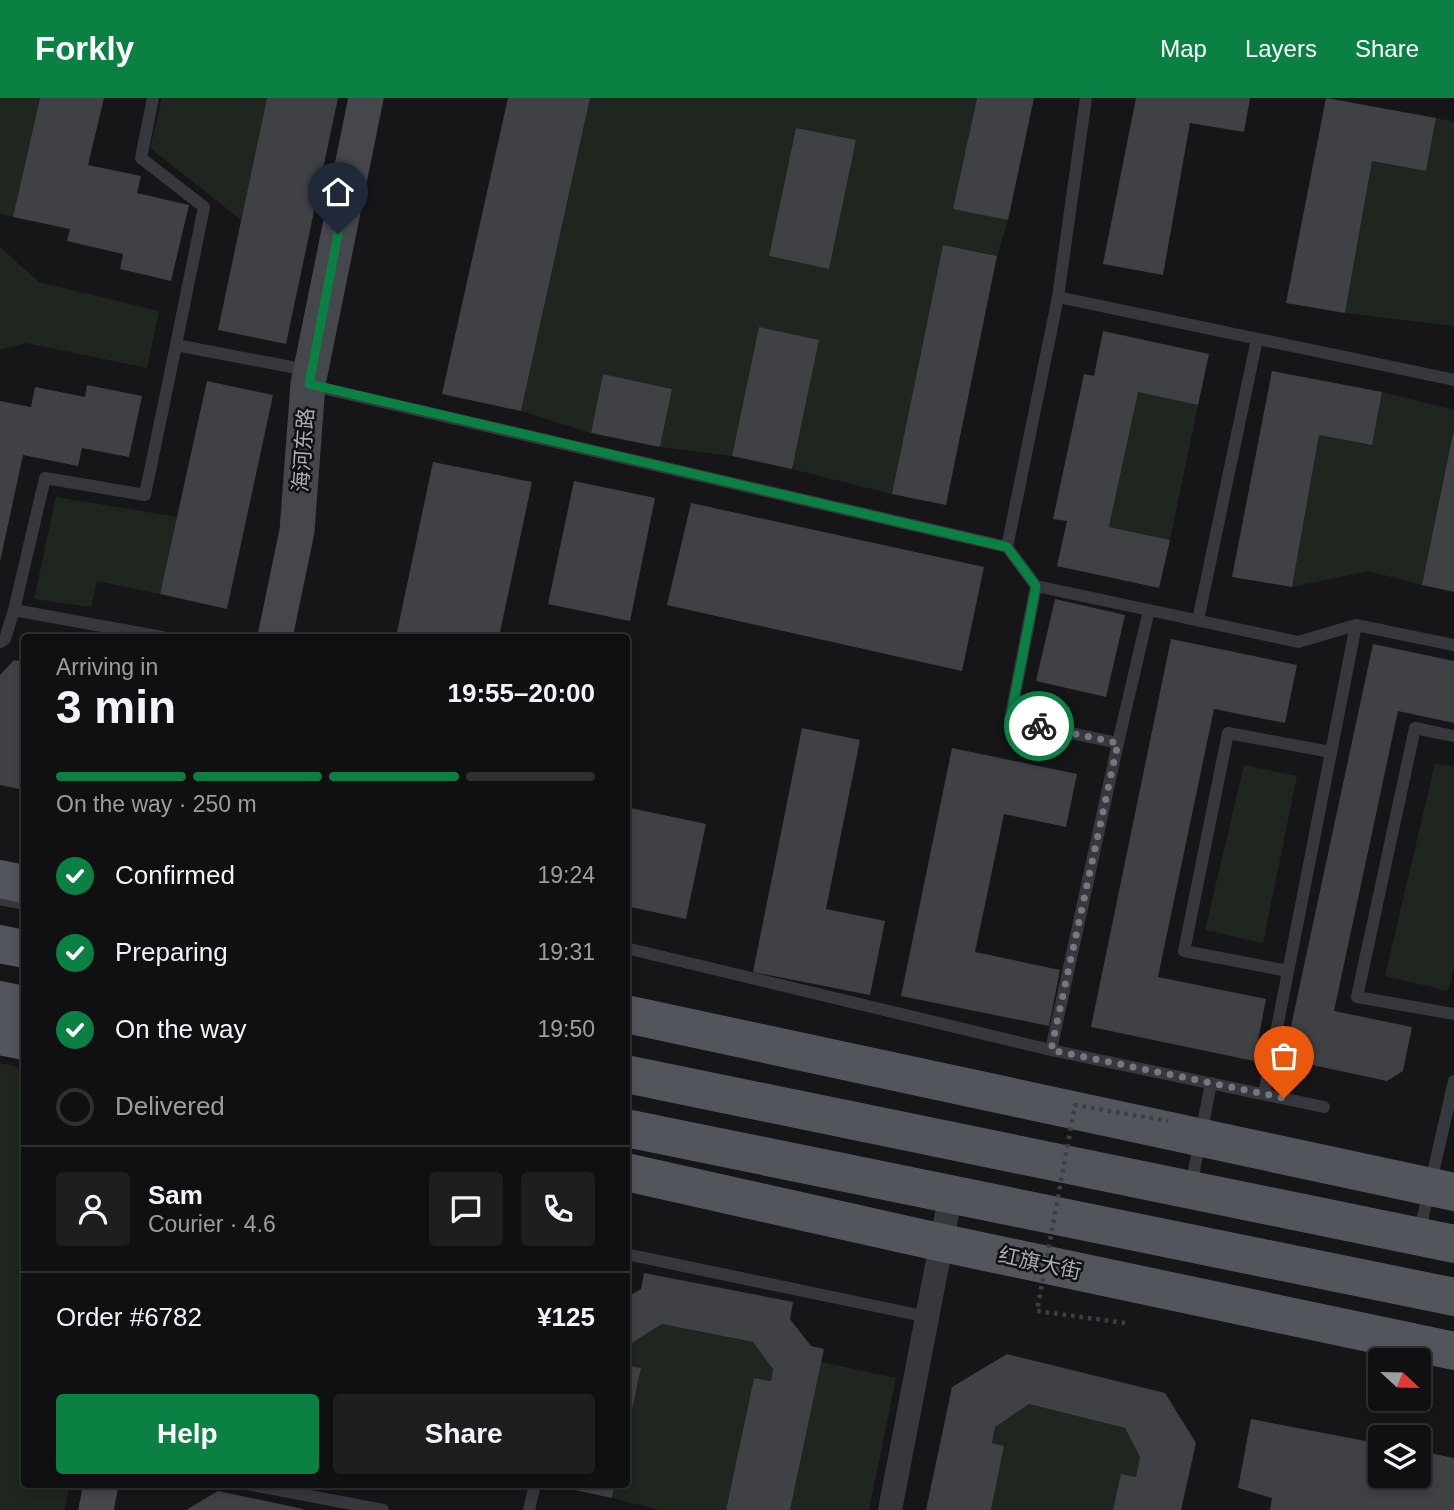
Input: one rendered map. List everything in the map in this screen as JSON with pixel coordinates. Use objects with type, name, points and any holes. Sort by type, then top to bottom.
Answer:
[{"type":"main road","points":[[0,879],[21,883]]},
{"type":"main road","points":[[0,944],[21,948]]},
{"type":"main road","points":[[0,1000],[21,1004]]},
{"type":"main road","points":[[630,1015],[1184,1129],[1443,1189]]},
{"type":"main road","points":[[0,1035],[21,1040]]},
{"type":"main road","points":[[630,1075],[1436,1240]]},
{"type":"main road","points":[[630,1129],[1454,1297]]},
{"type":"main road","name":"红旗大街","points":[[630,1173],[943,1243],[1454,1350]]},
{"type":"street","name":"海河东路","points":[[276,634],[297,531],[310,378],[366,98]]},
{"type":"street","points":[[890,1510],[951,1193]]},
{"type":"street","points":[[96,1510],[100,1488]]},
{"type":"lane","points":[[0,642],[5,639],[14,610],[45,478],[145,495],[204,207],[141,158],[153,98]]},
{"type":"lane","points":[[1007,547],[1058,297],[1086,98]]},
{"type":"lane","points":[[1058,297],[1454,380]]},
{"type":"lane","points":[[1198,620],[1256,339]]},
{"type":"lane","points":[[176,345],[1007,547],[1036,586],[1297,642],[1356,625],[1454,645]]},
{"type":"lane","points":[[1036,586],[1010,720],[1118,743]]},
{"type":"lane","points":[[14,610],[146,634]]},
{"type":"lane","points":[[1051,1050],[1149,610]]},
{"type":"lane","points":[[1264,1094],[1356,625]]},
{"type":"lane","points":[[1454,736],[1415,728],[1357,997],[1454,1014]]},
{"type":"lane","points":[[1288,971],[1184,951],[1228,733],[1331,752]]},
{"type":"lane","points":[[0,899],[21,903]]},
{"type":"lane","points":[[630,949],[1051,1050],[1324,1107]]},
{"type":"lane","points":[[1436,1240],[1454,1081]]},
{"type":"lane","points":[[1190,1190],[1184,1129],[1211,1083]]},
{"type":"lane","points":[[630,1255],[929,1317]]},
{"type":"lane","points":[[268,1488],[383,1510]]},
{"type":"lane","points":[[529,1510],[534,1488]]},
{"type":"path","points":[[1125,1323],[1037,1311],[1076,1105],[1184,1129]]},
{"type":"shaded area","points":[[0,98],[40,98],[13,217],[0,214]]},
{"type":"shaded area","points":[[162,98],[267,98],[241,220],[150,148]]},
{"type":"shaded area","points":[[590,98],[977,98],[954,208],[1008,220],[997,256],[943,245],[892,494],[792,469],[818,340],[759,328],[732,456],[660,447],[672,389],[603,374],[591,433],[521,411]],"holes":[[[796,128],[855,140],[829,269],[769,256]]]},
{"type":"shaded area","points":[[1436,118],[1454,122],[1454,326],[1345,313],[1372,161],[1426,171]]},
{"type":"shaded area","points":[[0,247],[39,282],[159,311],[147,368],[26,343],[0,350]]},
{"type":"shaded area","points":[[1138,392],[1198,405],[1170,540],[1109,527]]},
{"type":"shaded area","points":[[1382,392],[1454,410],[1454,426],[1422,585],[1368,571],[1292,587],[1319,435],[1372,445]]},
{"type":"shaded area","points":[[56,497],[177,517],[160,594],[97,581],[91,607],[34,599]]},
{"type":"shaded area","points":[[1435,763],[1454,767],[1454,967],[1448,991],[1385,976]]},
{"type":"shaded area","points":[[1244,765],[1297,776],[1263,943],[1205,930]]},
{"type":"shaded area","points":[[0,1063],[21,1068],[21,1488],[69,1488],[64,1510],[0,1510]]},
{"type":"shaded area","points":[[662,1324],[753,1342],[773,1369],[771,1381],[754,1378],[726,1510],[659,1510],[612,1498],[614,1488],[630,1488],[630,1419],[641,1368],[630,1366],[632,1343]]},
{"type":"shaded area","points":[[821,1362],[896,1378],[869,1510],[790,1510]]},
{"type":"shaded area","points":[[1029,1404],[1125,1428],[1140,1457],[1136,1477],[1121,1475],[1113,1510],[991,1510],[1004,1446],[992,1443],[995,1427]]},
{"type":"building","points":[[40,98],[104,98],[88,165],[141,176],[137,193],[189,205],[171,281],[120,269],[123,254],[67,241],[70,229],[13,217]]},
{"type":"building","points":[[267,98],[338,98],[286,344],[218,330]]},
{"type":"building","points":[[508,98],[590,98],[521,411],[442,394]]},
{"type":"building","points":[[977,98],[1034,98],[1008,220],[953,209]]},
{"type":"building","points":[[1136,98],[1250,98],[1244,132],[1190,123],[1163,275],[1103,264]]},
{"type":"building","points":[[1326,98],[1436,118],[1426,171],[1372,161],[1345,313],[1286,303]]},
{"type":"building","points":[[796,128],[856,140],[829,269],[769,256]]},
{"type":"building","points":[[943,245],[997,256],[946,505],[892,494]]},
{"type":"building","points":[[759,327],[819,340],[792,469],[732,456]]},
{"type":"building","points":[[1103,331],[1209,354],[1198,405],[1138,392],[1109,527],[1170,540],[1159,588],[1057,566],[1067,521],[1053,519],[1084,374],[1094,376]]},
{"type":"building","points":[[1272,371],[1382,392],[1372,445],[1319,435],[1292,587],[1232,577]]},
{"type":"building","points":[[603,374],[672,389],[660,447],[591,433]]},
{"type":"building","points":[[207,381],[273,395],[227,609],[160,594]]},
{"type":"building","points":[[87,385],[142,396],[129,457],[82,448],[78,466],[23,455],[0,562],[0,401],[31,407],[35,387],[85,397]]},
{"type":"building","points":[[1454,433],[1454,592],[1422,585]]},
{"type":"building","points":[[433,462],[532,482],[500,634],[397,634]]},
{"type":"building","points":[[574,481],[655,498],[630,621],[548,604]]},
{"type":"building","points":[[691,503],[984,567],[962,671],[667,605]]},
{"type":"building","points":[[1055,599],[1125,615],[1106,697],[1036,681]]},
{"type":"building","points":[[1171,639],[1297,665],[1285,723],[1214,709],[1158,977],[1266,999],[1254,1061],[1091,1027]]},
{"type":"building","points":[[1373,644],[1454,661],[1454,723],[1398,711],[1334,1011],[1412,1027],[1403,1071],[1387,1081],[1284,1059]]},
{"type":"building","points":[[14,660],[21,661],[21,789],[0,785],[0,675]]},
{"type":"building","points":[[802,728],[860,740],[826,909],[885,921],[870,995],[753,972]]},
{"type":"building","points":[[952,748],[1077,774],[1066,827],[1004,814],[975,952],[1060,970],[1049,1026],[901,996]]},
{"type":"building","points":[[630,808],[706,824],[686,919],[630,907]]},
{"type":"building","points":[[644,1273],[793,1302],[790,1319],[811,1346],[824,1349],[790,1510],[726,1510],[754,1378],[771,1381],[773,1369],[753,1342],[662,1324],[632,1343],[630,1349],[630,1296],[641,1289]]},
{"type":"building","points":[[1007,1354],[1165,1393],[1196,1443],[1181,1510],[1113,1510],[1121,1474],[1136,1477],[1140,1457],[1125,1428],[1029,1404],[995,1427],[992,1443],[1004,1446],[991,1510],[926,1510],[952,1387]]},
{"type":"building","points":[[630,1366],[641,1368],[630,1419]]},
{"type":"building","points":[[1251,1419],[1368,1442],[1368,1488],[1431,1488],[1431,1453],[1454,1458],[1454,1510],[1270,1510],[1272,1498],[1238,1488]]},
{"type":"building","points":[[565,1488],[614,1488],[612,1498]]},
{"type":"building","points":[[218,1491],[303,1509],[303,1510],[186,1510]]},
{"type":"way so far","points":[[1039,726],[1118,743],[1051,1050],[1284,1098]]},
{"type":"route","points":[[338,234],[309,384],[1007,547],[1036,586],[1010,720],[1039,726]]}]
